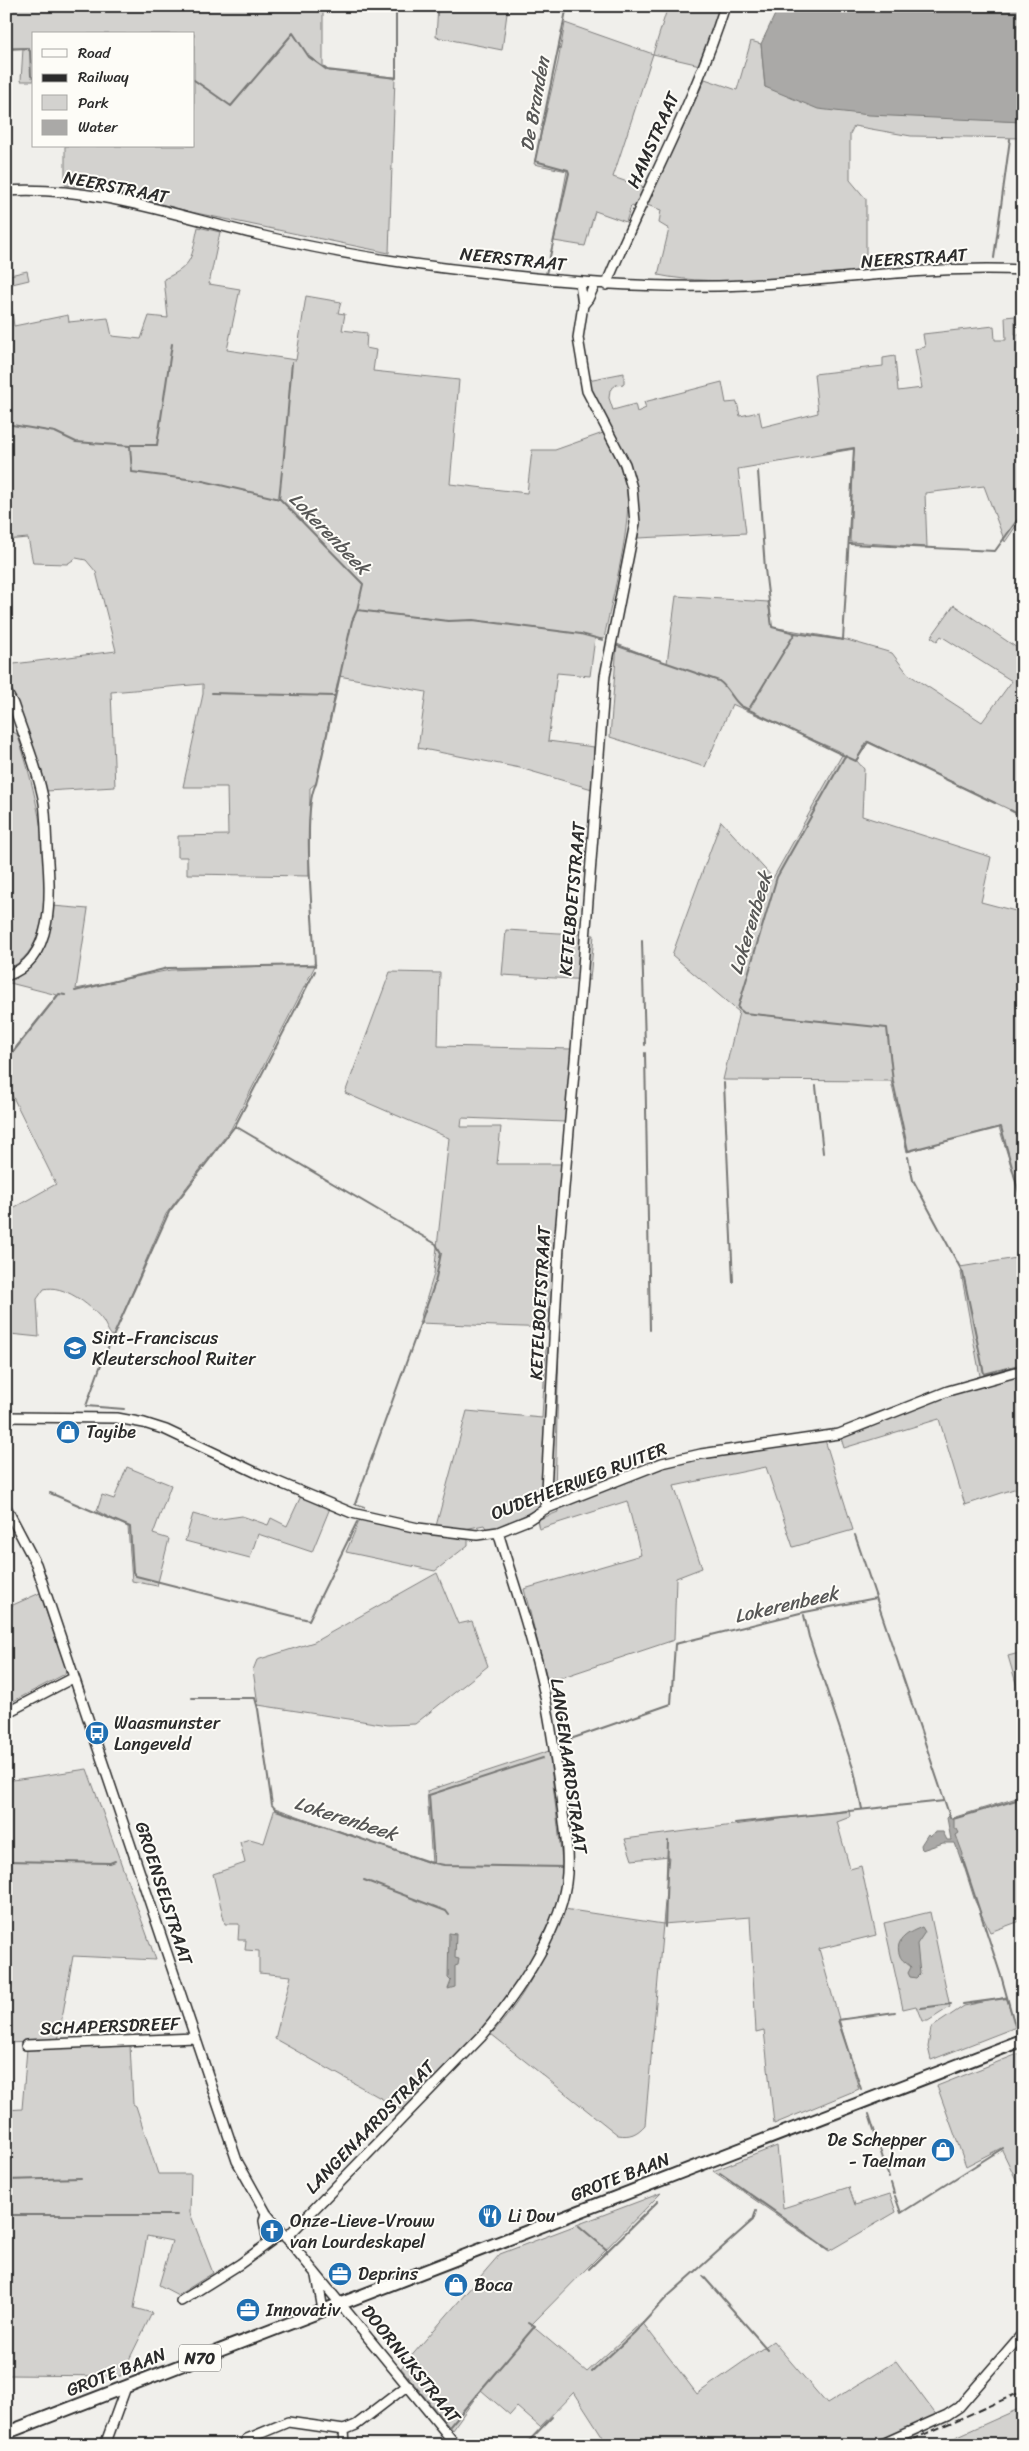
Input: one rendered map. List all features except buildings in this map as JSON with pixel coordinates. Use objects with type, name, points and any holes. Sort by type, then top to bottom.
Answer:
[{"type":"main road","name":"GROTE BAAN","points":[[6,2433],[1023,2040]]},
{"type":"street","name":"HAMSTRAAT","points":[[606,285],[716,36],[725,6]]},
{"type":"street","name":"NEERSTRAAT","points":[[6,191],[53,191],[84,194],[123,201],[262,236],[365,256],[476,272],[606,285],[744,285],[980,269],[1023,270]]},
{"type":"street","name":"KETELBOETSTRAAT","points":[[545,1509],[559,1246],[587,921],[605,676],[634,523],[632,488],[625,464],[587,391],[578,338],[583,305],[580,282]]},
{"type":"street","name":"KETELBOETSTRAAT","points":[[583,305],[596,284]]},
{"type":"street","points":[[6,691],[13,704],[44,802],[50,901],[48,921],[35,951],[27,963],[6,976]]},
{"type":"street","name":"OUDEHEERWEG RUITER","points":[[6,1417],[117,1418],[144,1423],[166,1430],[259,1474],[352,1513],[400,1524],[462,1534],[498,1532],[528,1520],[545,1509],[662,1463],[702,1454],[839,1434],[948,1391],[1023,1370]]},
{"type":"street","name":"GROENSELSTRAAT","points":[[6,1507],[36,1564],[237,2161],[266,2213],[342,2303]]},
{"type":"street","name":"LANGENAARDSTRAAT","points":[[181,2301],[240,2264],[268,2242],[284,2236],[481,2037],[508,2005],[533,1967],[558,1913],[566,1883],[567,1845],[557,1767],[540,1674],[498,1532]]},
{"type":"street","points":[[6,1713],[73,1678]]},
{"type":"street","name":"SCHAPERSDREEF","points":[[26,2046],[195,2038]]},
{"type":"street","points":[[266,2213],[264,2221],[268,2242]]},
{"type":"street","name":"GROENSELSTRAAT","points":[[317,2275],[324,2310]]},
{"type":"street","name":"DOORNIJKSTRAAT","points":[[342,2303],[456,2445]]},
{"type":"street","points":[[880,2445],[947,2415],[959,2407],[1023,2333]]},
{"type":"street","points":[[248,2442],[288,2422],[344,2430],[356,2425],[408,2385]]},
{"type":"street","points":[[105,2445],[126,2387]]},
{"type":"street","points":[[344,2430],[345,2445]]},
{"type":"green space","points":[[6,6],[323,6],[323,66],[329,71],[395,77],[389,253],[191,212],[108,190],[65,185],[65,148],[195,148],[195,32],[32,32],[32,81],[21,81],[23,48],[6,48]]},
{"type":"green space","points":[[438,6],[508,6],[502,50],[436,37]]},
{"type":"green space","points":[[668,6],[702,6],[719,11],[700,65],[653,54]]},
{"type":"green space","points":[[565,23],[653,54],[613,177],[645,188],[637,207],[631,206],[626,222],[595,211],[585,246],[554,241],[567,171],[534,164],[558,62]]},
{"type":"green space","points":[[751,41],[761,44],[765,87],[957,118],[1023,122],[1023,138],[911,136],[854,126],[850,134],[850,180],[866,199],[866,272],[734,281],[682,279],[658,275],[669,229],[659,223],[661,210],[647,205],[705,79],[737,90]]},
{"type":"green space","points":[[198,227],[220,232],[209,284],[240,289],[227,350],[296,360],[306,296],[341,302],[338,313],[345,314],[342,330],[367,333],[366,348],[376,350],[373,371],[459,380],[450,484],[527,493],[532,450],[555,450],[603,433],[619,465],[626,486],[628,501],[627,519],[621,561],[604,639],[595,638],[590,676],[557,673],[548,741],[594,747],[592,789],[520,768],[418,748],[426,692],[339,676],[316,783],[310,788],[309,876],[187,874],[187,857],[178,857],[178,836],[228,835],[227,787],[183,787],[203,694],[203,684],[111,692],[115,787],[46,791],[17,705],[6,682],[6,665],[116,651],[96,572],[86,560],[76,558],[67,564],[33,563],[28,538],[6,540],[6,276],[27,271],[29,280],[8,285],[14,326],[68,315],[69,322],[108,318],[112,336],[141,339],[149,316],[168,318],[164,279],[181,269],[190,259]]},
{"type":"green space","points":[[1015,316],[1015,334],[1023,336],[1023,516],[1005,542],[984,486],[925,493],[927,547],[850,542],[854,449],[738,469],[746,533],[638,538],[639,515],[633,477],[620,443],[589,391],[588,380],[624,373],[624,384],[616,385],[610,390],[609,398],[613,410],[635,404],[637,412],[646,408],[644,402],[722,382],[726,403],[737,402],[740,416],[759,412],[762,427],[818,413],[814,374],[883,366],[883,358],[895,356],[898,391],[922,388],[915,349],[925,347],[923,334],[994,326],[995,340],[1006,340],[1005,317]]},
{"type":"green space","points":[[676,596],[768,602],[772,627],[847,640],[892,653],[908,674],[982,722],[1012,681],[941,636],[937,641],[931,637],[954,605],[1023,652],[1023,672],[1018,676],[1023,679],[1023,816],[867,741],[856,760],[864,769],[862,816],[991,857],[981,902],[1023,913],[1023,1204],[999,1127],[907,1152],[891,1081],[723,1080],[739,1012],[672,955],[721,821],[773,878],[843,753],[732,704],[705,767],[610,737],[617,644],[667,663]]},
{"type":"green space","points":[[13,732],[17,734],[25,758],[40,825],[45,861],[45,897],[40,928],[27,954],[6,970],[6,733]]},
{"type":"green space","points":[[53,906],[88,909],[76,989],[170,970],[316,964],[231,1129],[166,1214],[113,1337],[101,1318],[83,1301],[67,1292],[51,1288],[44,1289],[37,1299],[39,1337],[10,1334],[6,1301],[6,1212],[56,1184],[6,1083],[6,1059],[57,995],[6,982],[6,980],[25,972],[36,959],[50,923]]},
{"type":"green space","points":[[506,930],[594,935],[590,980],[502,975]]},
{"type":"green space","points":[[390,972],[440,973],[438,1046],[572,1049],[565,1122],[462,1118],[461,1127],[501,1127],[497,1164],[561,1164],[549,1328],[419,1323],[434,1274],[449,1138],[345,1093]]},
{"type":"green space","points":[[1023,1257],[1023,1486],[965,1505],[939,1419],[844,1448],[841,1438],[870,1428],[865,1417],[980,1376],[960,1267]]},
{"type":"green space","points":[[559,1346],[555,1492],[561,1498],[691,1460],[825,1440],[853,1530],[793,1547],[766,1467],[674,1486],[702,1568],[676,1578],[674,1640],[548,1682],[524,1589],[641,1555],[627,1501],[539,1529],[537,1520],[558,1512],[556,1500],[502,1526],[487,1530],[484,1525],[465,1529],[436,1526],[467,1411],[542,1418],[546,1348]]},
{"type":"green space","points":[[127,1467],[171,1485],[153,1534],[169,1539],[157,1586],[132,1581],[128,1527],[97,1511],[102,1495],[114,1499]]},
{"type":"green space","points":[[301,1496],[330,1508],[312,1552],[258,1534],[250,1558],[185,1541],[193,1514],[214,1520],[242,1516],[268,1525],[271,1518],[287,1526]]},
{"type":"green space","points":[[360,1519],[468,1539],[468,1545],[435,1571],[346,1552]]},
{"type":"green space","points":[[437,1573],[458,1624],[472,1621],[488,1666],[415,1724],[388,1725],[258,1705],[253,1670],[257,1660],[314,1642]]},
{"type":"green space","points":[[40,1593],[66,1669],[65,1674],[6,1705],[6,1608]]},
{"type":"green space","points":[[1023,1652],[1023,1707],[1008,1656]]},
{"type":"green space","points":[[549,1751],[563,1869],[561,1891],[555,1910],[524,1973],[505,2003],[451,2062],[402,2110],[275,2039],[291,1976],[259,1973],[259,1951],[245,1950],[246,1940],[238,1940],[239,1924],[225,1924],[213,1874],[245,1863],[240,1842],[250,1839],[264,1843],[275,1808],[432,1864],[427,1791]]},
{"type":"green space","points":[[87,1769],[156,1960],[73,1956],[58,2041],[6,2043],[6,1781]]},
{"type":"green space","points":[[1023,1796],[1023,1920],[990,1932],[975,1901],[949,1819]]},
{"type":"green space","points":[[849,1810],[850,1817],[837,1822],[850,1869],[861,1866],[876,1935],[819,1949],[859,2089],[774,2124],[764,2030],[756,2032],[750,1917],[663,1924],[669,1856],[632,1860],[625,1839]]},
{"type":"green space","points":[[564,1909],[663,1924],[645,2125],[633,2134],[626,2136],[618,2135],[491,2034],[514,2006],[534,1975]]},
{"type":"green space","points":[[930,1912],[950,2007],[928,2021],[922,2021],[916,2006],[903,2009],[884,1923]]},
{"type":"green space","points":[[1006,1997],[1016,2027],[931,2060],[928,2047],[931,2028],[964,2006]]},
{"type":"green space","points":[[130,2045],[133,2104],[136,2106],[158,2174],[191,2174],[190,2213],[213,2273],[178,2295],[159,2285],[172,2241],[147,2236],[134,2308],[152,2313],[121,2376],[6,2375],[6,2110],[22,2109],[27,2049]]},
{"type":"green space","points":[[1023,2052],[1023,2194],[1001,2148],[966,2166],[937,2086]]},
{"type":"green space","points":[[777,2146],[783,2208],[849,2187],[855,2205],[890,2194],[896,2212],[829,2251],[713,2171]]},
{"type":"green space","points":[[661,2193],[531,2325],[587,2372],[642,2322],[697,2394],[773,2341],[827,2404],[896,2361],[937,2416],[871,2445],[608,2445],[574,2392],[540,2427],[517,2407],[510,2415],[481,2390],[452,2430],[401,2368],[500,2254]]},
{"type":"green space","points":[[1023,2407],[1023,2445],[940,2445],[940,2444]]},
{"type":"water","points":[[779,6],[1023,6],[1023,122],[869,115],[818,109],[765,87],[761,44]]},
{"type":"water","points":[[949,1816],[954,1820],[954,1829],[957,1829],[959,1833],[956,1835],[963,1854],[962,1863],[955,1843],[943,1843],[922,1850],[921,1845],[928,1834],[930,1836],[935,1832],[943,1832],[947,1840],[951,1840],[947,1818]]},
{"type":"water","points":[[922,1927],[925,1932],[917,1944],[920,1974],[916,1978],[910,1977],[908,1973],[911,1967],[901,1957],[898,1950],[899,1945],[904,1937]]},
{"type":"water","points":[[449,1933],[456,1934],[455,1958],[459,1959],[458,1965],[455,1966],[455,1987],[448,1989],[451,1981],[448,1978]]},
{"type":"waterway","name":"De Branden","points":[[195,81],[231,106],[293,33],[309,57],[327,70],[396,78],[396,6]]},
{"type":"waterway","name":"De Branden","points":[[546,274],[569,173],[568,170],[535,161],[567,6]]},
{"type":"waterway","name":"De Branden","points":[[6,49],[27,48],[30,51],[32,77]]},
{"type":"waterway","points":[[994,258],[1010,139]]},
{"type":"waterway","points":[[131,445],[157,445],[172,344]]},
{"type":"waterway","points":[[283,467],[292,362]]},
{"type":"waterway","name":"Lokerenbeek","points":[[6,424],[55,432],[76,442],[130,446],[132,472],[203,481],[280,499],[363,584],[357,610],[448,621],[473,620],[581,634],[603,640]]},
{"type":"waterway","points":[[749,709],[795,633],[843,640],[854,448],[823,453]]},
{"type":"waterway","points":[[279,499],[282,471]]},
{"type":"waterway","points":[[758,471],[765,569],[772,627],[795,633]]},
{"type":"waterway","points":[[850,544],[995,551],[1023,512]]},
{"type":"waterway","points":[[315,966],[309,818],[312,797],[352,621],[357,610]]},
{"type":"waterway","name":"Lokerenbeek","points":[[615,645],[719,681],[741,706],[845,756],[777,877],[738,1008],[744,1013],[887,1028],[893,1082],[908,1151],[1001,1127],[1023,1208]]},
{"type":"waterway","points":[[1017,683],[1023,686]]},
{"type":"waterway","points":[[212,693],[335,696]]},
{"type":"waterway","points":[[845,756],[856,761],[868,742],[995,803]]},
{"type":"waterway","points":[[1010,810],[1023,817]]},
{"type":"waterway","points":[[642,941],[645,1045]]},
{"type":"waterway","points":[[75,991],[168,968],[315,965]]},
{"type":"waterway","points":[[315,971],[235,1126],[436,1244],[441,1253],[435,1283],[355,1504],[364,1507]]},
{"type":"waterway","points":[[6,1061],[59,994],[65,995]]},
{"type":"waterway","points":[[645,1053],[650,1330]]},
{"type":"waterway","points":[[724,1083],[733,1282]]},
{"type":"waterway","points":[[816,1086],[823,1153]]},
{"type":"waterway","points":[[124,1409],[86,1406],[103,1359],[169,1212],[235,1126]]},
{"type":"waterway","name":"Lokerenbeek","points":[[908,1157],[913,1180],[963,1273],[984,1374],[1023,1364]]},
{"type":"waterway","points":[[50,1493],[130,1527],[133,1572],[136,1576],[309,1620],[357,1522]]},
{"type":"waterway","name":"Lokerenbeek","points":[[855,1535],[950,1817]]},
{"type":"waterway","name":"Lokerenbeek","points":[[577,1843],[562,1742],[671,1704],[675,1644],[800,1613],[876,1598]]},
{"type":"waterway","points":[[804,1615],[809,1637],[854,1771],[862,1809]]},
{"type":"waterway","name":"Lokerenbeek","points":[[192,1698],[255,1698],[272,1805],[276,1810],[429,1862],[444,1865],[564,1867]]},
{"type":"waterway","points":[[434,1863],[429,1795],[543,1758]]},
{"type":"waterway","name":"Lokerenbeek","points":[[953,1819],[1023,1798]]},
{"type":"waterway","points":[[735,1823],[944,1801]]},
{"type":"waterway","points":[[665,1927],[668,1841]]},
{"type":"waterway","points":[[962,1857],[1002,1979],[1015,2026]]},
{"type":"waterway","points":[[6,1861],[110,1863],[115,1861]]},
{"type":"waterway","points":[[364,1880],[446,1911],[449,1915]]},
{"type":"waterway","points":[[963,2004],[1007,1998]]},
{"type":"waterway","points":[[921,2008],[951,2004]]},
{"type":"waterway","points":[[861,2089],[838,2020],[895,2012]]},
{"type":"waterway","points":[[869,2114],[889,2178]]},
{"type":"waterway","points":[[6,2148],[10,2150],[6,2180]]},
{"type":"waterway","points":[[895,2196],[901,2213],[1003,2148]]},
{"type":"waterway","points":[[720,2173],[828,2249]]},
{"type":"waterway","points":[[6,2180],[81,2178]]},
{"type":"waterway","points":[[891,2183],[894,2193]]},
{"type":"waterway","points":[[589,2269],[658,2201]]},
{"type":"waterway","points":[[592,2372],[634,2333],[667,2297],[753,2220],[756,2211]]},
{"type":"waterway","points":[[6,2215],[177,2215]]},
{"type":"waterway","points":[[579,2226],[607,2250]]},
{"type":"waterway","points":[[703,2276],[767,2349]]},
{"type":"waterway","points":[[450,2426],[535,2326],[529,2322]]},
{"type":"waterway","points":[[525,2445],[552,2417]]},
{"type":"railway","points":[[900,2445],[1023,2391]]},
{"type":"place","name":"Sint-Franciscus Kleuterschool Ruiter","points":[[75,1348]]},
{"type":"place","name":"Tayibe","points":[[68,1432]]},
{"type":"place","name":"Waasmunster Langeveld","points":[[97,1733]]},
{"type":"place","name":"De Schepper - Taelman","points":[[943,2150]]},
{"type":"place","name":"Li Dou","points":[[490,2216]]},
{"type":"place","name":"Onze-Lieve-Vrouw van Lourdeskapel","points":[[272,2231]]},
{"type":"place","name":"Deprins","points":[[340,2274]]},
{"type":"place","name":"Boca","points":[[456,2285]]},
{"type":"place","name":"Innovativ","points":[[248,2310]]}]
